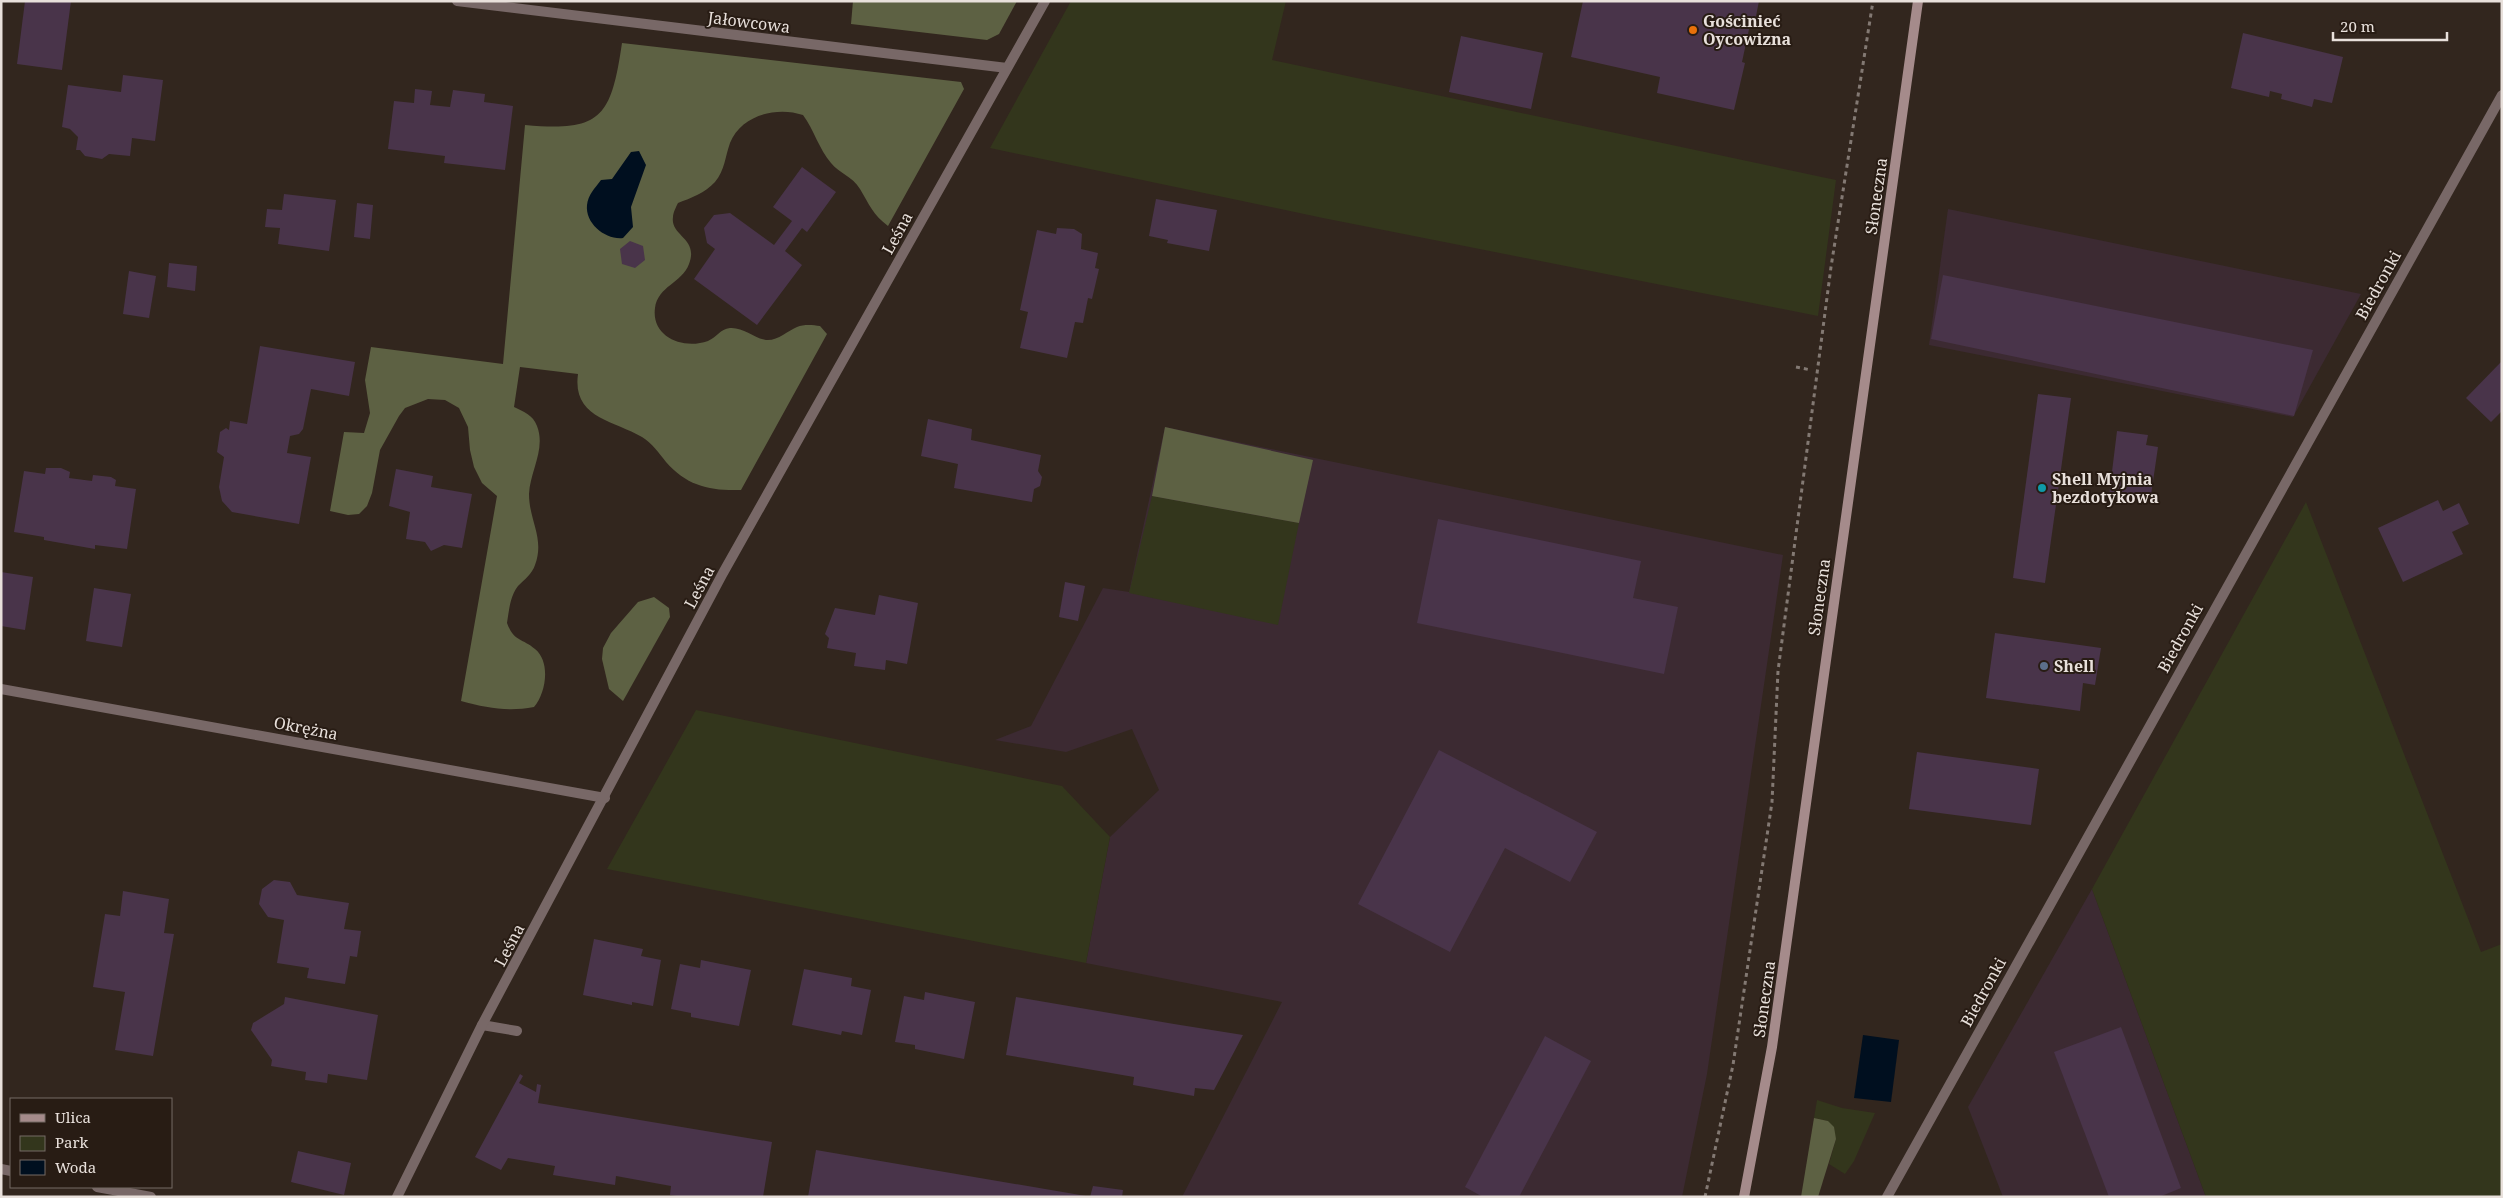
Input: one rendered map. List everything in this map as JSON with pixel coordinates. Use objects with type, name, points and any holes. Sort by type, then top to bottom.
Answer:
[{"type":"main road","name":"Słoneczna","points":[[1744,1197],[1772,1047],[1918,1]]},
{"type":"street","name":"Jałowcowa","points":[[457,1],[1008,68]]},
{"type":"street","name":"Leśna","points":[[397,1197],[482,1025],[605,798],[723,573],[1045,1]]},
{"type":"street","name":"Biedronki","points":[[1887,1197],[2502,95]]},
{"type":"street","name":"Okrężna","points":[[1,689],[228,728],[417,765],[605,798]]},
{"type":"street","points":[[482,1025],[517,1031]]},
{"type":"street","points":[[102,1188],[151,1197]]},
{"type":"path","points":[[1705,1197],[1733,1065],[1772,802],[1778,671],[1831,267],[1872,1]]},
{"type":"path","points":[[1796,367],[1810,370]]},
{"type":"shaded area","points":[[1948,209],[2361,294],[2293,417],[1929,345]]},
{"type":"shaded area","points":[[1165,427],[1783,555],[1707,1074],[1682,1197],[1182,1197],[1282,1002],[1086,963],[1110,837],[1159,790],[1132,729],[1066,752],[995,740],[1031,726],[1103,588],[1129,592]]},
{"type":"shaded area","points":[[2092,889],[2206,1197],[2003,1197],[1968,1107]]},
{"type":"green space","points":[[853,1],[1017,1],[999,34],[987,40],[851,24]]},
{"type":"green space","points":[[1071,1],[1286,1],[1272,60],[1836,180],[1818,316],[1323,218],[990,148]]},
{"type":"green space","points":[[622,43],[961,82],[964,89],[888,226],[875,213],[857,185],[827,158],[803,115],[793,112],[761,115],[751,119],[742,126],[735,133],[730,143],[723,168],[715,182],[702,192],[678,203],[673,223],[688,243],[691,255],[686,270],[665,289],[657,301],[655,318],[663,334],[671,339],[689,344],[708,341],[730,328],[739,329],[766,340],[774,339],[797,327],[806,325],[820,326],[827,334],[741,490],[709,488],[682,477],[646,439],[597,416],[588,409],[581,400],[578,389],[578,374],[520,367],[514,407],[528,414],[533,419],[537,426],[540,443],[529,494],[538,555],[534,568],[513,594],[507,623],[512,634],[535,649],[540,655],[545,669],[545,678],[541,694],[534,707],[506,709],[480,706],[461,701],[497,496],[482,483],[474,467],[468,427],[459,408],[445,400],[428,399],[405,408],[380,450],[372,493],[367,506],[359,514],[348,515],[330,511],[344,432],[364,433],[370,413],[365,380],[371,347],[503,364],[525,125],[571,126],[587,122],[598,114],[607,103],[613,88]]},
{"type":"green space","points":[[1165,427],[1313,460],[1299,523],[1152,496]]},
{"type":"green space","points":[[1152,496],[1299,523],[1278,625],[1129,593]]},
{"type":"green space","points":[[2306,502],[2481,952],[2502,944],[2502,1197],[2206,1197],[2092,889]]},
{"type":"green space","points":[[654,597],[669,608],[670,617],[623,701],[609,689],[602,659],[603,648],[611,633],[638,602]]},
{"type":"green space","points":[[696,710],[1062,786],[1110,837],[1086,963],[607,869]]},
{"type":"green space","points":[[1817,1100],[1842,1108],[1875,1113],[1854,1161],[1845,1174],[1829,1164],[1836,1139],[1828,1121],[1814,1118]]},
{"type":"green space","points":[[1814,1118],[1828,1121],[1834,1127],[1836,1139],[1818,1197],[1801,1197]]},
{"type":"water","points":[[639,151],[646,165],[631,207],[633,227],[623,238],[616,238],[604,233],[593,224],[587,212],[587,205],[592,192],[601,180],[612,179],[631,152]]},
{"type":"water","points":[[1863,1035],[1899,1040],[1891,1102],[1854,1098]]},
{"type":"building","points":[[25,1],[71,1],[62,70],[17,64]]},
{"type":"building","points":[[1583,1],[1759,1],[1755,21],[1751,20],[1742,62],[1745,63],[1734,110],[1657,93],[1660,77],[1571,57]]},
{"type":"building","points":[[2243,33],[2343,57],[2332,103],[2314,99],[2312,107],[2281,99],[2282,94],[2270,91],[2269,97],[2231,88]]},
{"type":"building","points":[[1461,36],[1543,53],[1531,109],[1449,92]]},
{"type":"building","points":[[123,75],[163,80],[155,141],[132,138],[130,156],[109,154],[102,159],[85,156],[80,150],[76,150],[78,137],[70,129],[62,127],[68,85],[121,92]]},
{"type":"building","points":[[415,89],[432,91],[430,105],[450,107],[453,90],[485,94],[484,102],[513,106],[505,170],[444,163],[445,156],[388,149],[394,101],[414,103]]},
{"type":"building","points":[[802,167],[836,192],[807,232],[802,228],[785,251],[802,265],[757,325],[694,279],[715,249],[707,243],[704,228],[714,215],[730,213],[774,245],[792,221],[773,207]]},
{"type":"building","points":[[284,194],[336,200],[329,251],[278,244],[280,228],[265,227],[267,209],[282,210]]},
{"type":"building","points":[[1156,199],[1217,210],[1209,251],[1167,243],[1168,240],[1149,236]]},
{"type":"building","points":[[357,203],[373,205],[370,239],[354,237]]},
{"type":"building","points":[[1057,228],[1074,229],[1082,234],[1081,249],[1098,253],[1095,268],[1099,269],[1092,299],[1088,298],[1083,323],[1075,322],[1067,358],[1020,348],[1028,312],[1020,310],[1037,230],[1056,234]]},
{"type":"building","points":[[630,241],[643,246],[645,260],[635,268],[622,264],[620,249]]},
{"type":"building","points":[[169,263],[197,266],[195,291],[167,287]]},
{"type":"building","points":[[129,271],[156,276],[149,318],[123,314]]},
{"type":"building","points":[[1943,275],[2313,350],[2294,416],[1931,339]]},
{"type":"building","points":[[260,346],[355,362],[349,396],[311,389],[303,429],[299,434],[290,436],[287,453],[311,457],[299,524],[232,512],[222,501],[219,487],[224,457],[217,452],[220,432],[226,428],[229,430],[230,421],[247,424]]},
{"type":"building","points":[[2502,361],[2502,411],[2491,422],[2466,398]]},
{"type":"building","name":"Shell Myjnia bezdotykowa","points":[[2038,394],[2071,398],[2045,583],[2013,578]]},
{"type":"building","points":[[928,419],[972,429],[971,440],[1041,455],[1038,471],[1042,477],[1040,486],[1034,489],[1032,502],[954,488],[958,464],[921,456]]},
{"type":"building","points":[[2117,431],[2148,435],[2146,445],[2158,447],[2150,502],[2109,496]]},
{"type":"building","points":[[46,468],[61,468],[70,472],[69,478],[92,481],[93,475],[111,477],[116,480],[115,486],[136,489],[127,549],[95,545],[95,549],[44,540],[44,537],[14,532],[24,471],[45,474]]},
{"type":"building","points":[[396,469],[433,476],[431,487],[472,494],[462,548],[444,545],[431,551],[425,542],[406,539],[410,512],[389,506]]},
{"type":"building","points":[[2438,500],[2443,511],[2459,503],[2469,524],[2452,532],[2463,554],[2403,582],[2378,528]]},
{"type":"building","points":[[1438,519],[1641,561],[1633,598],[1678,607],[1664,674],[1417,623]]},
{"type":"building","points":[[1,572],[33,577],[25,630],[1,626]]},
{"type":"building","points":[[1065,582],[1085,586],[1078,621],[1059,617]]},
{"type":"building","points":[[94,588],[131,594],[122,647],[86,641]]},
{"type":"building","points":[[879,595],[918,603],[907,664],[886,660],[885,670],[854,666],[856,653],[827,648],[829,638],[825,634],[835,608],[875,615]]},
{"type":"building","name":"Shell","points":[[1995,633],[2101,648],[2095,685],[2083,683],[2080,711],[1986,698]]},
{"type":"building","points":[[1439,750],[1597,832],[1570,882],[1505,848],[1450,952],[1358,904]]},
{"type":"building","points":[[1917,752],[2039,769],[2031,825],[1909,809]]},
{"type":"building","points":[[274,880],[290,882],[297,895],[349,903],[344,929],[361,931],[357,957],[350,956],[345,984],[307,978],[309,968],[277,963],[284,920],[268,917],[259,904],[262,889]]},
{"type":"building","points":[[123,891],[169,899],[164,933],[174,934],[153,1056],[115,1050],[125,992],[93,987],[105,914],[120,916]]},
{"type":"building","points":[[594,939],[643,949],[641,956],[661,960],[653,1006],[632,1002],[632,1005],[583,995]]},
{"type":"building","points":[[701,960],[751,970],[739,1026],[691,1017],[691,1013],[671,1009],[680,964],[700,968]]},
{"type":"building","points":[[804,969],[852,978],[851,986],[871,990],[862,1035],[842,1031],[841,1035],[792,1025]]},
{"type":"building","points":[[925,992],[975,1002],[964,1059],[915,1049],[915,1045],[895,1042],[904,996],[924,1000]]},
{"type":"building","points":[[285,997],[378,1015],[367,1080],[328,1074],[327,1083],[305,1080],[306,1072],[271,1066],[272,1060],[251,1030],[253,1023],[284,1004]]},
{"type":"building","points":[[1016,997],[1243,1035],[1214,1090],[1195,1088],[1194,1096],[1133,1085],[1134,1077],[1006,1055]]},
{"type":"building","points":[[2121,1027],[2181,1188],[2159,1197],[2109,1197],[2054,1052]]},
{"type":"building","points":[[1545,1036],[1591,1061],[1519,1197],[1483,1197],[1465,1187]]},
{"type":"building","points":[[520,1074],[523,1076],[519,1083],[536,1092],[537,1084],[541,1085],[538,1103],[772,1142],[763,1197],[683,1197],[670,1195],[671,1186],[616,1176],[615,1185],[553,1175],[555,1166],[508,1158],[501,1170],[475,1157]]},
{"type":"building","points":[[816,1150],[1086,1196],[1086,1197],[808,1197]]},
{"type":"building","points":[[298,1151],[351,1163],[344,1195],[291,1182]]},
{"type":"building","points":[[1093,1186],[1123,1190],[1122,1197],[1090,1197]]},
{"type":"place","name":"Gościnieć Oycowizna","points":[[1693,30]]},
{"type":"place","name":"Shell Myjnia bezdotykowa","points":[[2042,488]]},
{"type":"place","name":"Shell","points":[[2044,666]]}]
